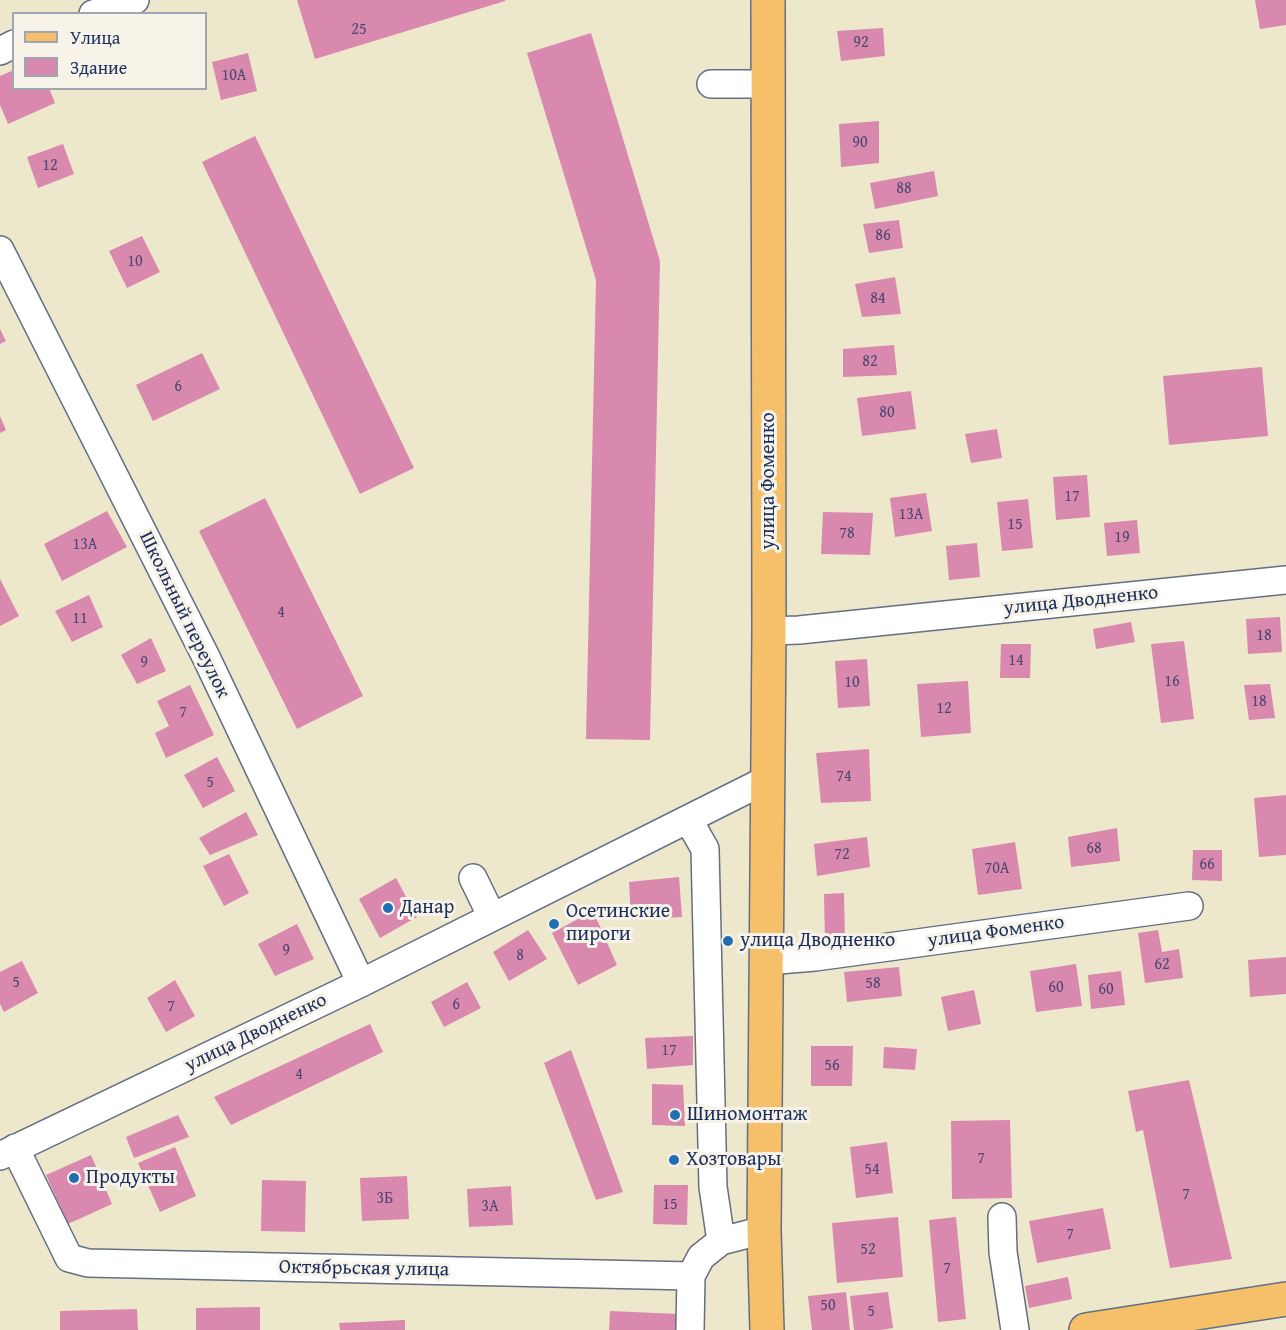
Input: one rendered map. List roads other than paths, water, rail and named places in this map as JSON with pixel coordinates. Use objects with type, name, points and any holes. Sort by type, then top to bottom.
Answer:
[{"type":"main road","name":"улица Фоменко","points":[[767,1330],[764,1230],[769,631],[768,0]]},
{"type":"main road","points":[[1086,1330],[1286,1299]]},
{"type":"street","points":[[99,12],[135,0]]},
{"type":"street","points":[[711,84],[768,84]]},
{"type":"street","name":"Школьный переулок","points":[[0,249],[206,657],[361,983]]},
{"type":"street","name":"улица Дводненко","points":[[769,631],[799,630],[1286,580]]},
{"type":"street","name":"улица Дводненко","points":[[8,1152],[361,983],[768,779]]},
{"type":"street","points":[[688,819],[705,849],[713,1187],[721,1241]]},
{"type":"street","points":[[473,878],[492,917]]},
{"type":"street","name":"улица Фоменко","points":[[766,961],[815,957],[1189,906]]},
{"type":"street","name":"Октябрьская улица","points":[[8,1152],[69,1258],[88,1263],[691,1276]]},
{"type":"street","points":[[1002,1217],[1003,1252],[1015,1330]]},
{"type":"street","points":[[690,1330],[691,1276],[701,1257],[721,1241],[764,1230]]},
{"type":"place","name":"Данар","points":[[388,908]]},
{"type":"place","name":"Осетинские пироги","points":[[554,924]]},
{"type":"place","name":"улица Дводненко","points":[[728,941]]},
{"type":"place","name":"Шиномонтаж","points":[[675,1115]]},
{"type":"place","name":"Хозтовары","points":[[674,1160]]},
{"type":"place","name":"Продукты","points":[[74,1178]]}]
